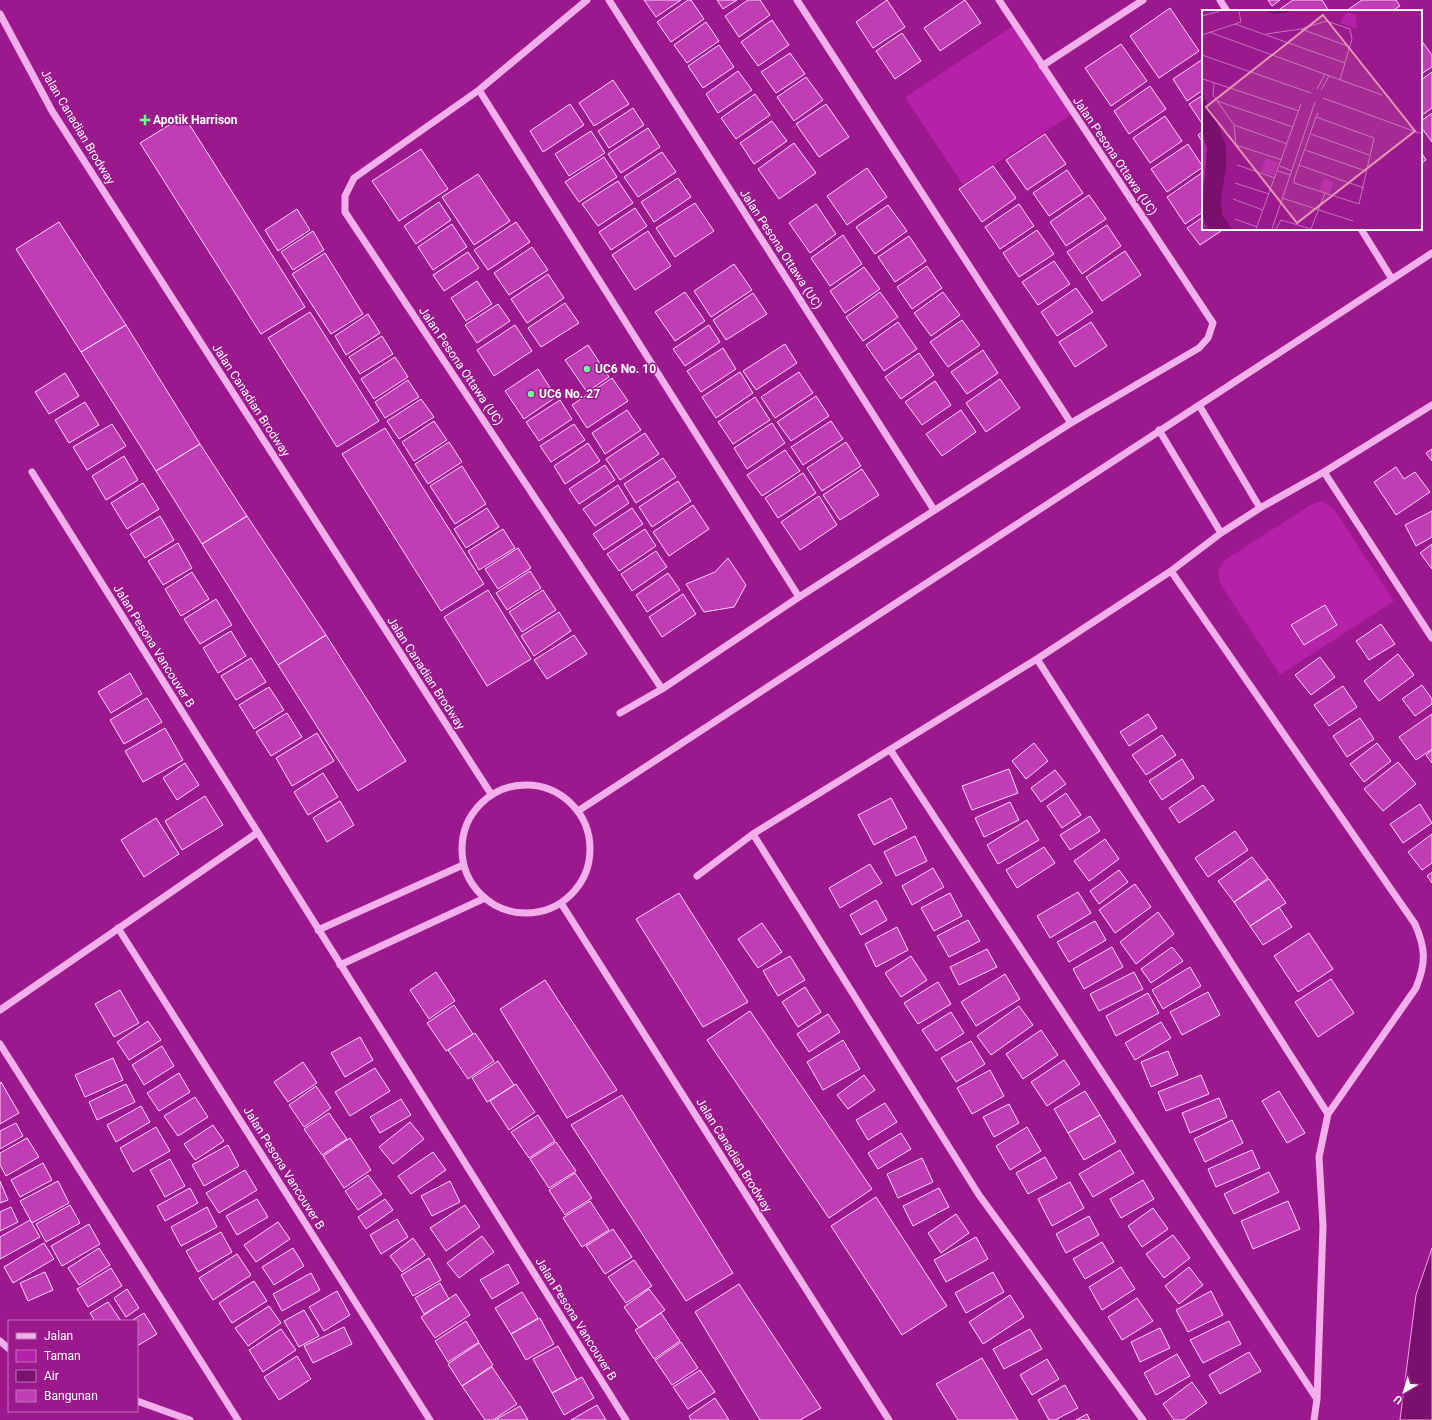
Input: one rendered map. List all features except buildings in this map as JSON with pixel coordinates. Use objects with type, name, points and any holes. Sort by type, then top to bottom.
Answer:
[{"type":"street","name":"Jalan Pesona Ottawa (UC)","points":[[587,0],[479,90],[354,178],[345,196],[345,212],[662,689]]},
{"type":"street","name":"Jalan Pesona Ottawa (UC)","points":[[609,0],[934,510]]},
{"type":"street","points":[[620,713],[662,689],[934,510],[1071,423],[797,0]]},
{"type":"street","name":"Jalan Pesona Ottawa (UC)","points":[[999,0],[1213,323],[1208,338],[1198,348],[1071,423]]},
{"type":"street","points":[[1042,66],[1143,0]]},
{"type":"street","points":[[1220,0],[1226,10]]},
{"type":"street","name":"Jalan Canadian Brodway","points":[[0,14],[52,111],[491,794]]},
{"type":"street","points":[[479,90],[800,598]]},
{"type":"street","points":[[1362,230],[1392,279]]},
{"type":"street","points":[[578,812],[1159,430],[1200,405],[1432,253]]},
{"type":"street","points":[[1200,405],[1260,508]]},
{"type":"street","points":[[697,876],[753,834],[1037,660],[1171,570],[1221,533],[1260,508],[1324,472],[1432,405]]},
{"type":"street","points":[[1159,430],[1221,533]]},
{"type":"street","name":"Jalan Pesona Vancouver B","points":[[32,472],[626,1420]]},
{"type":"street","points":[[1324,472],[1432,638]]},
{"type":"street","points":[[1171,570],[1415,924],[1422,940],[1423,971],[1416,988],[1328,1114],[1319,1157],[1322,1226],[1318,1399],[1314,1420]]},
{"type":"street","points":[[1037,660],[1328,1114]]},
{"type":"street","points":[[892,750],[1318,1399]]},
{"type":"street","points":[[528,784],[548,788],[564,798],[578,812],[587,830],[590,851],[586,871],[577,889],[561,903],[543,911],[523,913],[502,909],[485,898],[471,884],[463,865],[461,845],[465,825],[475,808],[491,794],[509,786],[528,784]]},
{"type":"street","points":[[0,1010],[257,833]]},
{"type":"street","points":[[753,834],[979,1195],[1143,1420]]},
{"type":"street","points":[[318,930],[463,865]]},
{"type":"street","points":[[340,965],[485,898]]},
{"type":"street","name":"Jalan Canadian Brodway","points":[[561,903],[889,1420]]},
{"type":"street","name":"Jalan Pesona Vancouver B","points":[[118,928],[430,1420]]},
{"type":"street","points":[[0,1044],[238,1420]]},
{"type":"street","points":[[0,1341],[8,1348]]},
{"type":"street","points":[[138,1401],[190,1420]]},
{"type":"green space","points":[[1019,22],[1077,111],[963,185],[905,97]]},
{"type":"green space","points":[[1322,501],[1334,509],[1394,601],[1280,675],[1220,583],[1218,572],[1225,560],[1312,504]]},
{"type":"water","points":[[1432,1248],[1432,1420],[1400,1420],[1416,1295]]},
{"type":"place","name":"Apotik Harrison","points":[[145,120]]},
{"type":"place","name":"UC6 No. 10","points":[[587,369]]},
{"type":"place","name":"UC6 No. 27","points":[[531,394]]}]
